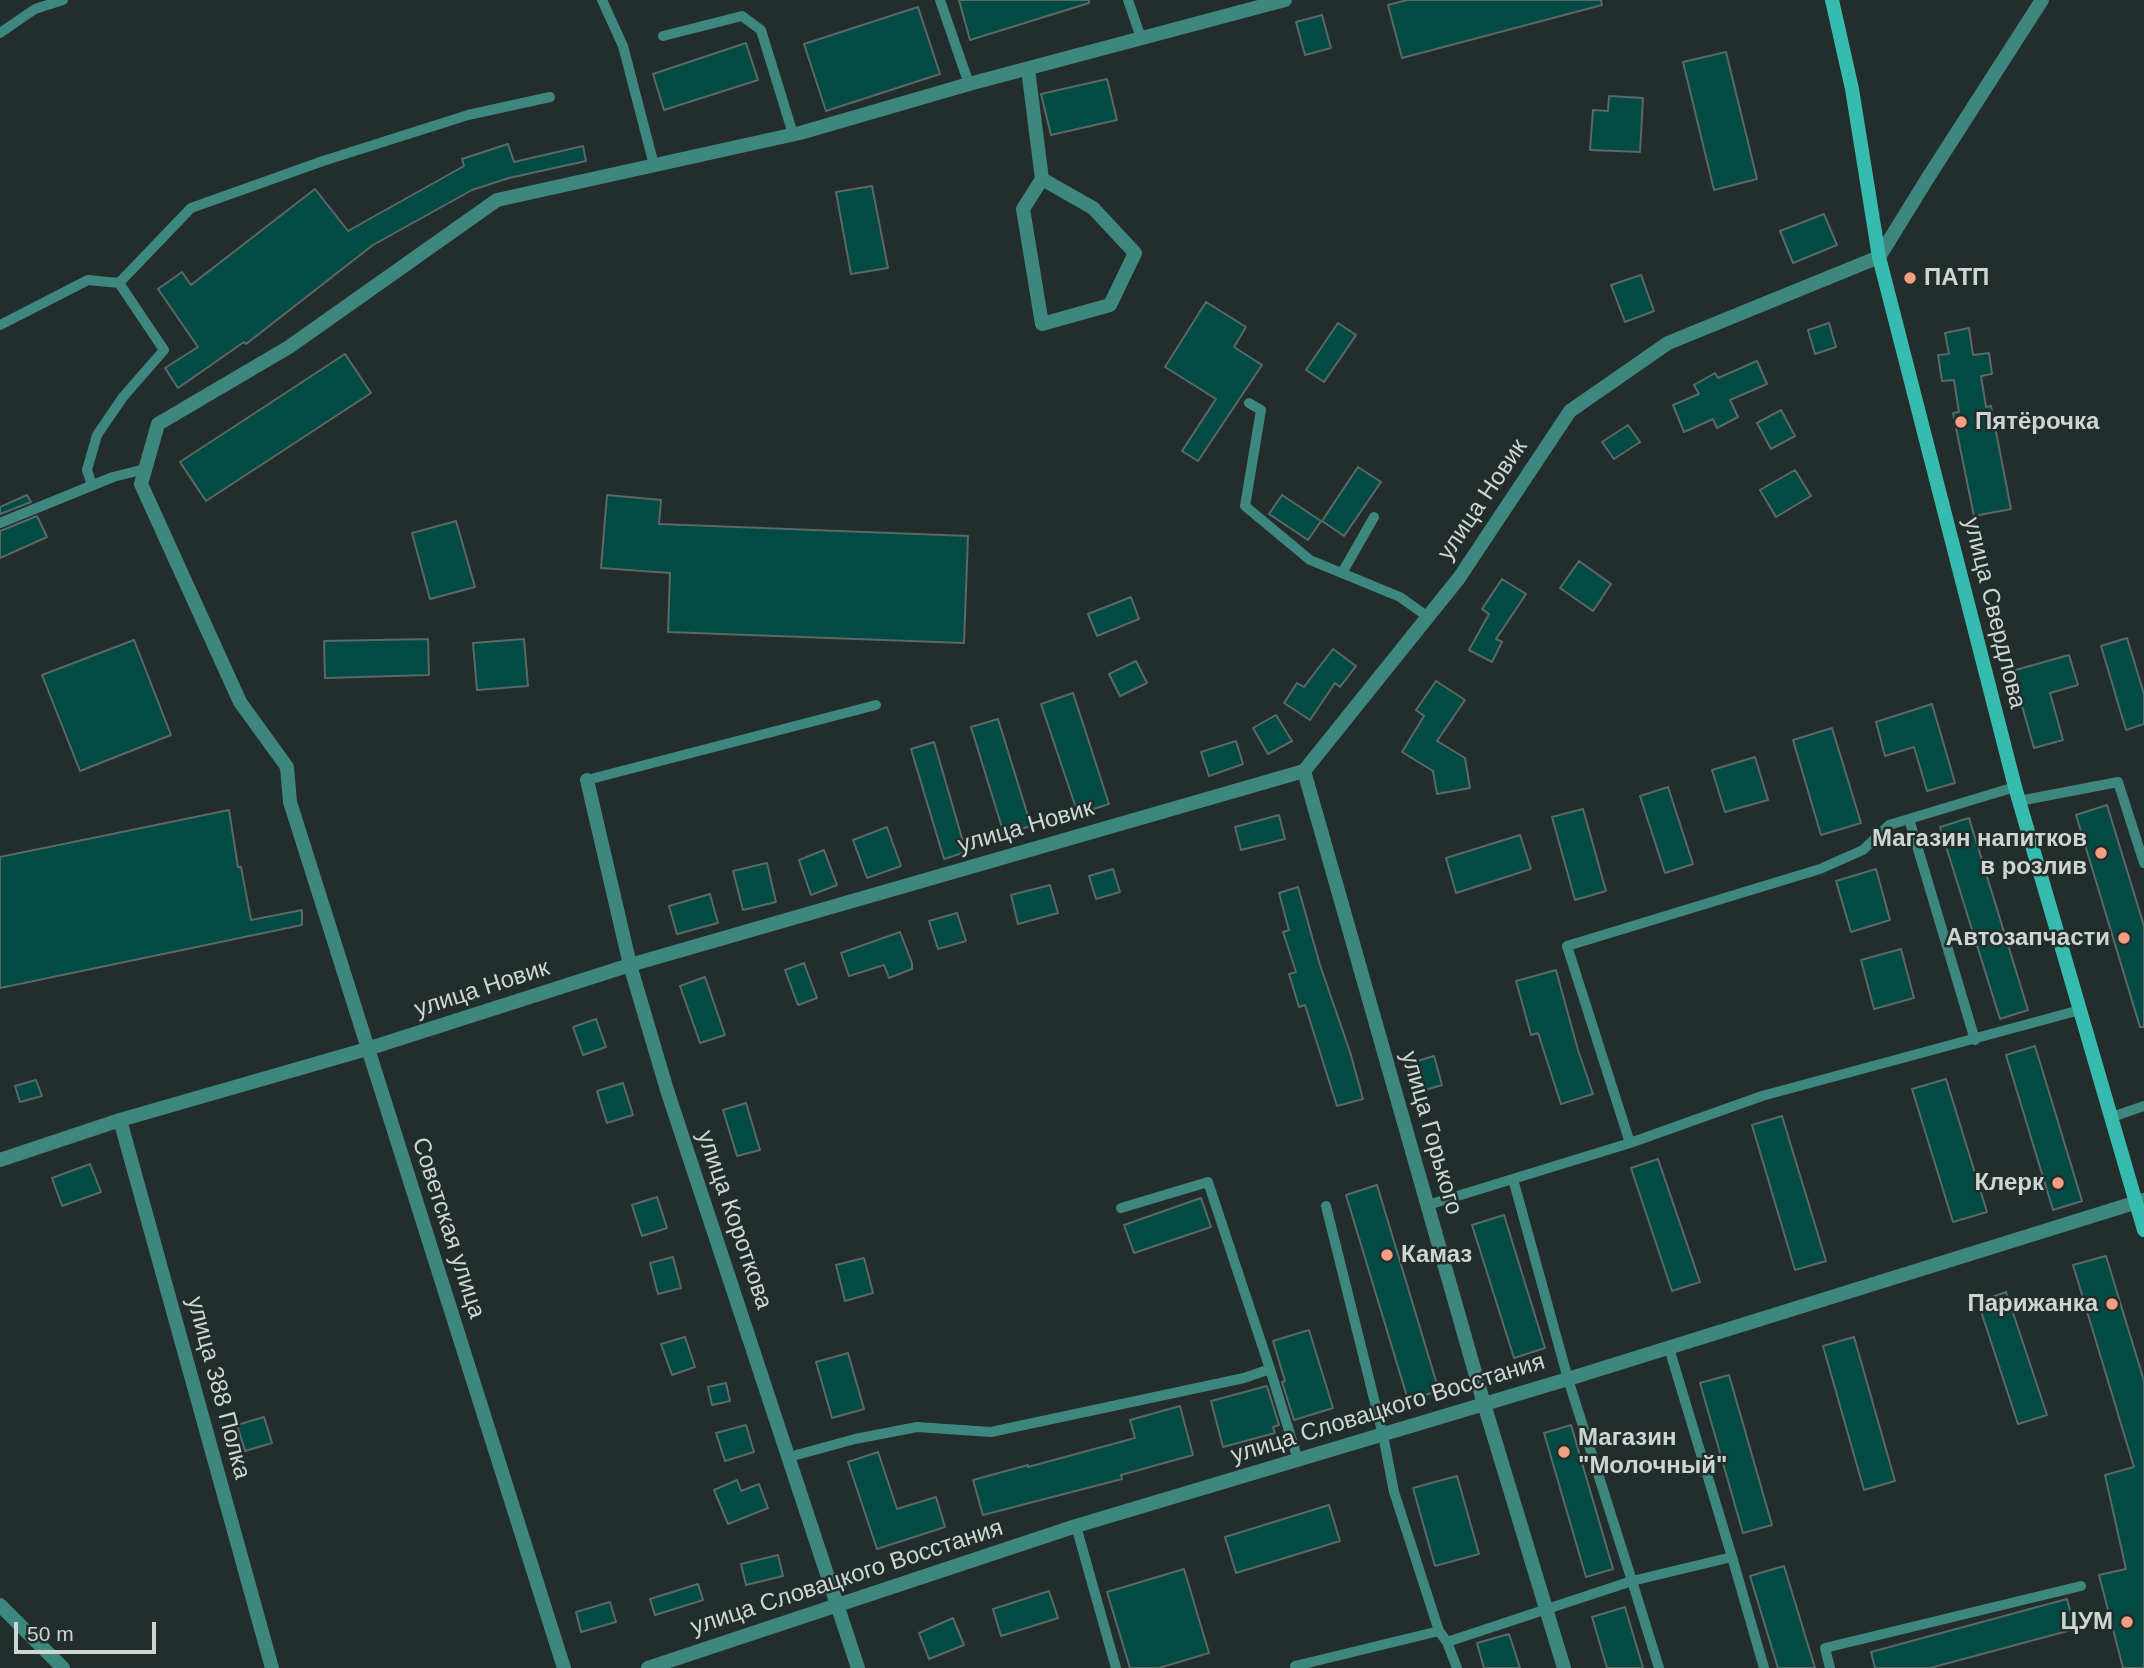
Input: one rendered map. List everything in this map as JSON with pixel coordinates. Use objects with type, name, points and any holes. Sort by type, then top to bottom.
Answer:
[{"type":"main road","name":"улица Свердлова","points":[[1832,0],[1852,89],[1879,257],[2017,794],[2112,1117],[2140,1201],[2144,1230]]},
{"type":"street","points":[[145,469],[159,424],[289,347],[497,200],[793,134],[1285,0]]},
{"type":"street","points":[[1879,257],[2042,0]]},
{"type":"street","points":[[1028,69],[1042,179],[1023,209],[1042,324],[1110,305],[1135,253],[1093,208],[1042,179]]},
{"type":"street","name":"улица Новик","points":[[0,1160],[120,1119],[367,1049],[630,965],[1304,771],[1459,578],[1570,411],[1668,343],[1879,257]]},
{"type":"street","name":"Советская улица","points":[[145,469],[141,484],[240,702],[287,767],[290,802],[564,1668]]},
{"type":"street","name":"улица Горького","points":[[1304,771],[1484,1404],[1564,1668]]},
{"type":"street","name":"улица Короткова","points":[[587,780],[630,965],[667,1090],[858,1668]]},
{"type":"street","name":"улица 388 Полка","points":[[120,1119],[272,1668]]},
{"type":"street","name":"улица Словацкого Восстания","points":[[648,1668],[1076,1526],[1568,1379],[2140,1201]]},
{"type":"street","points":[[0,1605],[63,1668]]},
{"type":"lane","points":[[0,33],[35,9],[62,0]]},
{"type":"lane","points":[[603,0],[623,46],[654,165]]},
{"type":"lane","points":[[940,0],[969,84]]},
{"type":"lane","points":[[1128,0],[1141,38]]},
{"type":"lane","points":[[663,36],[742,16],[761,30],[793,134]]},
{"type":"lane","points":[[119,284],[191,208],[323,161],[454,119],[550,97]]},
{"type":"lane","points":[[0,326],[88,280],[119,284],[164,350],[123,397],[97,435],[87,470],[92,485]]},
{"type":"lane","points":[[1249,403],[1261,410],[1245,506],[1310,560],[1400,597],[1428,617]]},
{"type":"lane","points":[[0,523],[113,477],[145,469]]},
{"type":"lane","points":[[1342,573],[1374,517]]},
{"type":"lane","points":[[587,780],[876,705]]},
{"type":"lane","points":[[1630,1143],[1567,946],[1820,869],[1863,850],[1889,825],[2017,794],[2118,782],[2144,863]]},
{"type":"lane","points":[[1909,819],[1975,1040]]},
{"type":"lane","points":[[1428,1205],[1630,1143],[1762,1096],[2080,1010]]},
{"type":"lane","points":[[2112,1117],[2144,1106]]},
{"type":"lane","points":[[1513,1179],[1568,1379],[1659,1668]]},
{"type":"lane","points":[[1121,1208],[1208,1182],[1298,1460]]},
{"type":"lane","points":[[1326,1206],[1383,1435],[1394,1492],[1438,1631],[1447,1642],[1457,1668]]},
{"type":"lane","points":[[1669,1348],[1764,1668]]},
{"type":"lane","points":[[789,1457],[855,1439],[917,1427],[991,1432],[1244,1378],[1270,1369]]},
{"type":"lane","points":[[1076,1526],[1116,1668]]},
{"type":"lane","points":[[1447,1642],[1632,1581],[1732,1557]]},
{"type":"lane","points":[[1830,1668],[1825,1648],[2081,1586]]},
{"type":"lane","points":[[1295,1666],[1438,1631]]},
{"type":"building","points":[[959,0],[1089,0],[1089,3],[970,40]]},
{"type":"building","points":[[1407,0],[1601,0],[1602,5],[1402,58],[1388,5]]},
{"type":"building","points":[[918,7],[940,74],[826,111],[804,44]]},
{"type":"building","points":[[1322,15],[1331,48],[1305,55],[1296,22]]},
{"type":"building","points":[[746,43],[758,80],[664,110],[653,74]]},
{"type":"building","points":[[1726,52],[1757,179],[1714,190],[1683,62]]},
{"type":"building","points":[[1107,79],[1117,120],[1051,135],[1041,94]]},
{"type":"building","points":[[1609,96],[1643,98],[1640,152],[1590,150],[1593,110],[1608,111]]},
{"type":"building","points":[[508,144],[514,162],[583,146],[586,161],[509,178],[472,190],[373,245],[246,344],[244,342],[178,388],[165,368],[198,347],[158,289],[182,272],[191,285],[315,189],[348,231],[464,166],[462,159]]},
{"type":"building","points":[[872,186],[888,268],[851,274],[836,192]]},
{"type":"building","points":[[1824,214],[1837,245],[1793,263],[1780,231]]},
{"type":"building","points":[[1641,275],[1654,311],[1625,322],[1611,285]]},
{"type":"building","points":[[1206,302],[1246,327],[1234,347],[1262,365],[1198,461],[1182,451],[1216,399],[1165,367]]},
{"type":"building","points":[[1338,323],[1356,335],[1324,382],[1306,370]]},
{"type":"building","points":[[1829,323],[1836,347],[1815,354],[1808,330]]},
{"type":"building","points":[[1969,328],[1973,355],[1989,353],[1992,374],[1981,376],[1986,407],[1991,406],[2011,509],[1974,516],[1953,413],[1959,412],[1954,380],[1942,381],[1938,355],[1949,354],[1945,333]]},
{"type":"building","points":[[345,354],[371,393],[206,501],[180,462]]},
{"type":"building","points":[[1757,361],[1767,384],[1730,400],[1738,417],[1717,428],[1713,419],[1684,432],[1673,405],[1699,394],[1694,385],[1715,373],[1718,378]]},
{"type":"building","points":[[1781,410],[1795,436],[1771,449],[1757,423]]},
{"type":"building","points":[[1628,425],[1640,442],[1614,459],[1602,442]]},
{"type":"building","points":[[1358,467],[1381,482],[1344,536],[1322,521]]},
{"type":"building","points":[[1795,470],[1811,496],[1776,517],[1760,490]]},
{"type":"building","points":[[27,495],[31,502],[0,514],[0,507]]},
{"type":"building","points":[[607,495],[661,500],[659,524],[968,536],[964,643],[668,632],[670,573],[601,568]]},
{"type":"building","points":[[1282,495],[1321,521],[1308,540],[1269,514]]},
{"type":"building","points":[[37,516],[47,537],[0,558],[0,531]]},
{"type":"building","points":[[456,521],[475,587],[430,599],[412,533]]},
{"type":"building","points":[[1579,561],[1611,584],[1593,611],[1560,588]]},
{"type":"building","points":[[1502,579],[1526,594],[1496,639],[1502,642],[1492,662],[1469,650],[1489,614],[1482,609]]},
{"type":"building","points":[[1131,597],[1139,619],[1097,636],[1088,614]]},
{"type":"building","points":[[2127,638],[2144,694],[2144,724],[2126,730],[2101,646]]},
{"type":"building","points":[[428,639],[429,675],[325,678],[324,641]]},
{"type":"building","points":[[524,639],[528,686],[477,690],[473,643]]},
{"type":"building","points":[[134,640],[171,735],[80,771],[42,675]]},
{"type":"building","points":[[1333,649],[1356,666],[1340,687],[1335,683],[1310,720],[1284,703],[1297,683],[1304,687]]},
{"type":"building","points":[[2069,655],[2078,685],[2050,693],[2063,740],[2034,748],[2012,671]]},
{"type":"building","points":[[1136,661],[1147,683],[1120,696],[1109,674]]},
{"type":"building","points":[[1436,681],[1465,700],[1437,741],[1465,758],[1470,788],[1437,794],[1433,771],[1402,752],[1424,716],[1416,710]]},
{"type":"building","points":[[1073,693],[1109,804],[1078,814],[1041,704]]},
{"type":"building","points":[[1932,704],[1955,783],[1927,791],[1914,747],[1885,756],[1876,722]]},
{"type":"building","points":[[1276,715],[1292,741],[1268,754],[1253,728]]},
{"type":"building","points":[[998,719],[1031,826],[1004,834],[971,727]]},
{"type":"building","points":[[1832,728],[1861,823],[1821,835],[1793,740]]},
{"type":"building","points":[[1236,741],[1243,764],[1209,776],[1201,752]]},
{"type":"building","points":[[934,742],[966,852],[944,859],[911,749]]},
{"type":"building","points":[[1755,757],[1768,800],[1725,812],[1712,770]]},
{"type":"building","points":[[1668,787],[1693,864],[1665,873],[1640,796]]},
{"type":"building","points":[[2107,805],[2144,926],[2144,1027],[2140,1027],[2076,815]]},
{"type":"building","points":[[1583,809],[1606,891],[1575,900],[1552,817]]},
{"type":"building","points":[[229,810],[238,867],[241,867],[251,920],[302,910],[302,925],[0,988],[0,857]]},
{"type":"building","points":[[1279,815],[1285,839],[1241,850],[1235,827]]},
{"type":"building","points":[[1969,818],[2028,1010],[2000,1019],[1940,827]]},
{"type":"building","points":[[887,827],[901,866],[867,878],[853,840]]},
{"type":"building","points":[[1520,835],[1531,869],[1456,893],[1446,858]]},
{"type":"building","points":[[824,850],[837,885],[811,895],[799,860]]},
{"type":"building","points":[[767,863],[776,902],[743,910],[733,871]]},
{"type":"building","points":[[1113,869],[1120,892],[1096,899],[1089,876]]},
{"type":"building","points":[[1876,869],[1890,920],[1851,932],[1836,881]]},
{"type":"building","points":[[1050,885],[1058,913],[1018,924],[1011,895]]},
{"type":"building","points":[[1298,887],[1363,1099],[1337,1106],[1305,1005],[1299,1007],[1289,974],[1296,972],[1283,932],[1289,930],[1279,893]]},
{"type":"building","points":[[710,894],[718,923],[677,934],[669,906]]},
{"type":"building","points":[[957,913],[966,941],[938,949],[929,921]]},
{"type":"building","points":[[900,932],[912,969],[889,978],[884,965],[849,976],[841,953]]},
{"type":"building","points":[[1901,949],[1914,998],[1874,1009],[1861,960]]},
{"type":"building","points":[[804,963],[817,998],[798,1005],[785,970]]},
{"type":"building","points":[[1556,970],[1593,1094],[1561,1104],[1538,1033],[1531,1035],[1516,981]]},
{"type":"building","points":[[705,977],[725,1035],[700,1043],[680,986]]},
{"type":"building","points":[[596,1019],[606,1047],[583,1055],[573,1027]]},
{"type":"building","points":[[2035,1046],[2082,1201],[2053,1210],[2006,1055]]},
{"type":"building","points":[[1434,1056],[1442,1085],[1415,1093],[1407,1064]]},
{"type":"building","points":[[1946,1079],[1987,1212],[1953,1222],[1912,1089]]},
{"type":"building","points":[[36,1080],[42,1096],[20,1102],[15,1086]]},
{"type":"building","points":[[623,1083],[633,1115],[607,1123],[597,1091]]},
{"type":"building","points":[[746,1103],[760,1150],[737,1156],[723,1110]]},
{"type":"building","points":[[1782,1116],[1826,1261],[1795,1270],[1752,1125]]},
{"type":"building","points":[[1658,1159],[1700,1282],[1672,1291],[1631,1168]]},
{"type":"building","points":[[90,1164],[101,1192],[62,1206],[52,1178]]},
{"type":"building","points":[[1377,1185],[1439,1391],[1408,1400],[1346,1195]]},
{"type":"building","points":[[657,1197],[667,1228],[642,1236],[632,1205]]},
{"type":"building","points":[[1201,1198],[1211,1227],[1134,1253],[1124,1225]]},
{"type":"building","points":[[1504,1215],[1545,1348],[1514,1358],[1472,1225]]},
{"type":"building","points":[[2106,1256],[2144,1381],[2144,1668],[2123,1668],[2099,1575],[2126,1569],[2105,1475],[2134,1467],[2073,1265]]},
{"type":"building","points":[[673,1257],[681,1288],[658,1294],[650,1263]]},
{"type":"building","points":[[864,1258],[873,1293],[845,1301],[836,1265]]},
{"type":"building","points":[[2006,1292],[2047,1415],[2018,1424],[1978,1302]]},
{"type":"building","points":[[1309,1330],[1333,1408],[1294,1420],[1273,1341]]},
{"type":"building","points":[[685,1337],[695,1367],[672,1375],[661,1344]]},
{"type":"building","points":[[1854,1337],[1895,1481],[1864,1490],[1823,1346]]},
{"type":"building","points":[[848,1353],[864,1409],[832,1418],[816,1362]]},
{"type":"building","points":[[1729,1375],[1772,1525],[1743,1533],[1700,1383]]},
{"type":"building","points":[[726,1383],[730,1401],[712,1405],[708,1387]]},
{"type":"building","points":[[1267,1386],[1279,1425],[1273,1427],[1275,1433],[1223,1447],[1211,1401]]},
{"type":"building","points":[[1180,1406],[1193,1455],[1121,1475],[1122,1479],[983,1515],[973,1480],[1135,1438],[1130,1420]]},
{"type":"building","points":[[264,1417],[272,1443],[245,1451],[237,1425]]},
{"type":"building","points":[[746,1425],[754,1452],[725,1461],[716,1433]]},
{"type":"building","points":[[1571,1425],[1613,1569],[1586,1577],[1544,1433]]},
{"type":"building","points":[[878,1452],[897,1509],[936,1497],[945,1527],[877,1549],[848,1462]]},
{"type":"building","points":[[1457,1476],[1479,1554],[1435,1566],[1413,1488]]},
{"type":"building","points":[[737,1480],[741,1491],[759,1484],[768,1508],[728,1524],[714,1490]]},
{"type":"building","points":[[1329,1505],[1340,1541],[1236,1573],[1225,1537]]},
{"type":"building","points":[[778,1555],[783,1576],[746,1585],[741,1564]]},
{"type":"building","points":[[1784,1566],[1815,1668],[1778,1668],[1750,1576]]},
{"type":"building","points":[[1184,1569],[1209,1653],[1159,1668],[1130,1668],[1107,1592]]},
{"type":"building","points":[[698,1584],[703,1600],[655,1615],[650,1599]]},
{"type":"building","points":[[1049,1591],[1058,1618],[1001,1636],[993,1609]]},
{"type":"building","points":[[2067,1599],[2075,1629],[1930,1668],[1875,1668],[1871,1652]]},
{"type":"building","points":[[610,1602],[616,1622],[581,1632],[576,1612]]},
{"type":"building","points":[[1625,1607],[1643,1668],[1607,1668],[1592,1617]]},
{"type":"building","points":[[953,1618],[964,1645],[929,1659],[919,1633]]},
{"type":"building","points":[[1509,1634],[1520,1668],[1484,1668],[1477,1643]]},
{"type":"place","name":"ПАТП","points":[[1910,278]]},
{"type":"place","name":"Пятёрочка","points":[[1961,422]]},
{"type":"place","name":"Магазин напитков в розлив","points":[[2101,853]]},
{"type":"place","name":"Автозапчасти","points":[[2124,938]]},
{"type":"place","name":"Клерк","points":[[2058,1183]]},
{"type":"place","name":"Камаз","points":[[1387,1255]]},
{"type":"place","name":"Парижанка","points":[[2112,1304]]},
{"type":"place","name":"Магазин \"Молочный\"","points":[[1564,1452]]},
{"type":"place","name":"ЦУМ","points":[[2127,1622]]}]
